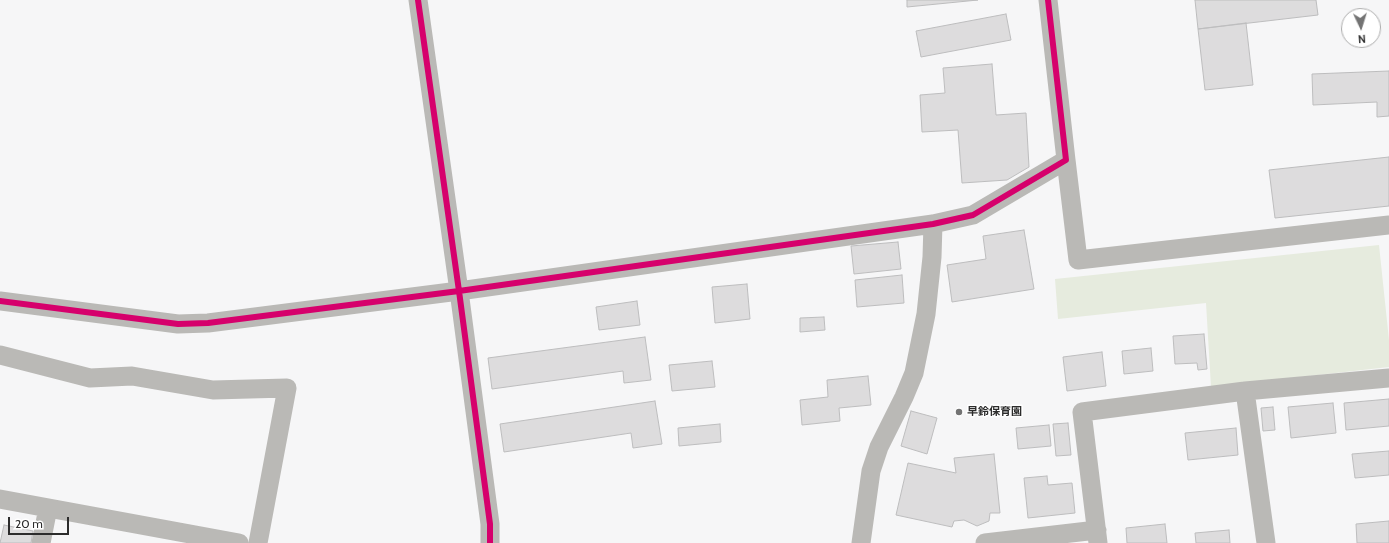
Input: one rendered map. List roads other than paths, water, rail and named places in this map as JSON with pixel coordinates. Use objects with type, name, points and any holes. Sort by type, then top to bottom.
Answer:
[{"type":"street","points":[[418,0],[490,524],[490,543]]},
{"type":"street","points":[[1048,0],[1078,260],[1389,225]]},
{"type":"street","points":[[0,301],[178,324],[208,324],[459,291],[933,224],[973,215],[1066,160]]},
{"type":"street","points":[[860,543],[871,471],[879,447],[904,397],[914,373],[926,314],[932,257],[933,224]]},
{"type":"street","points":[[0,355],[90,378],[132,376],[213,390],[287,388],[258,543]]},
{"type":"street","points":[[985,543],[1097,536],[1082,412],[1244,391],[1389,378]]},
{"type":"street","points":[[1244,391],[1266,543]]},
{"type":"street","points":[[0,499],[239,543]]},
{"type":"street","points":[[41,543],[48,508]]},
{"type":"place","name":"早鈴保育園","points":[[959,412]]}]
